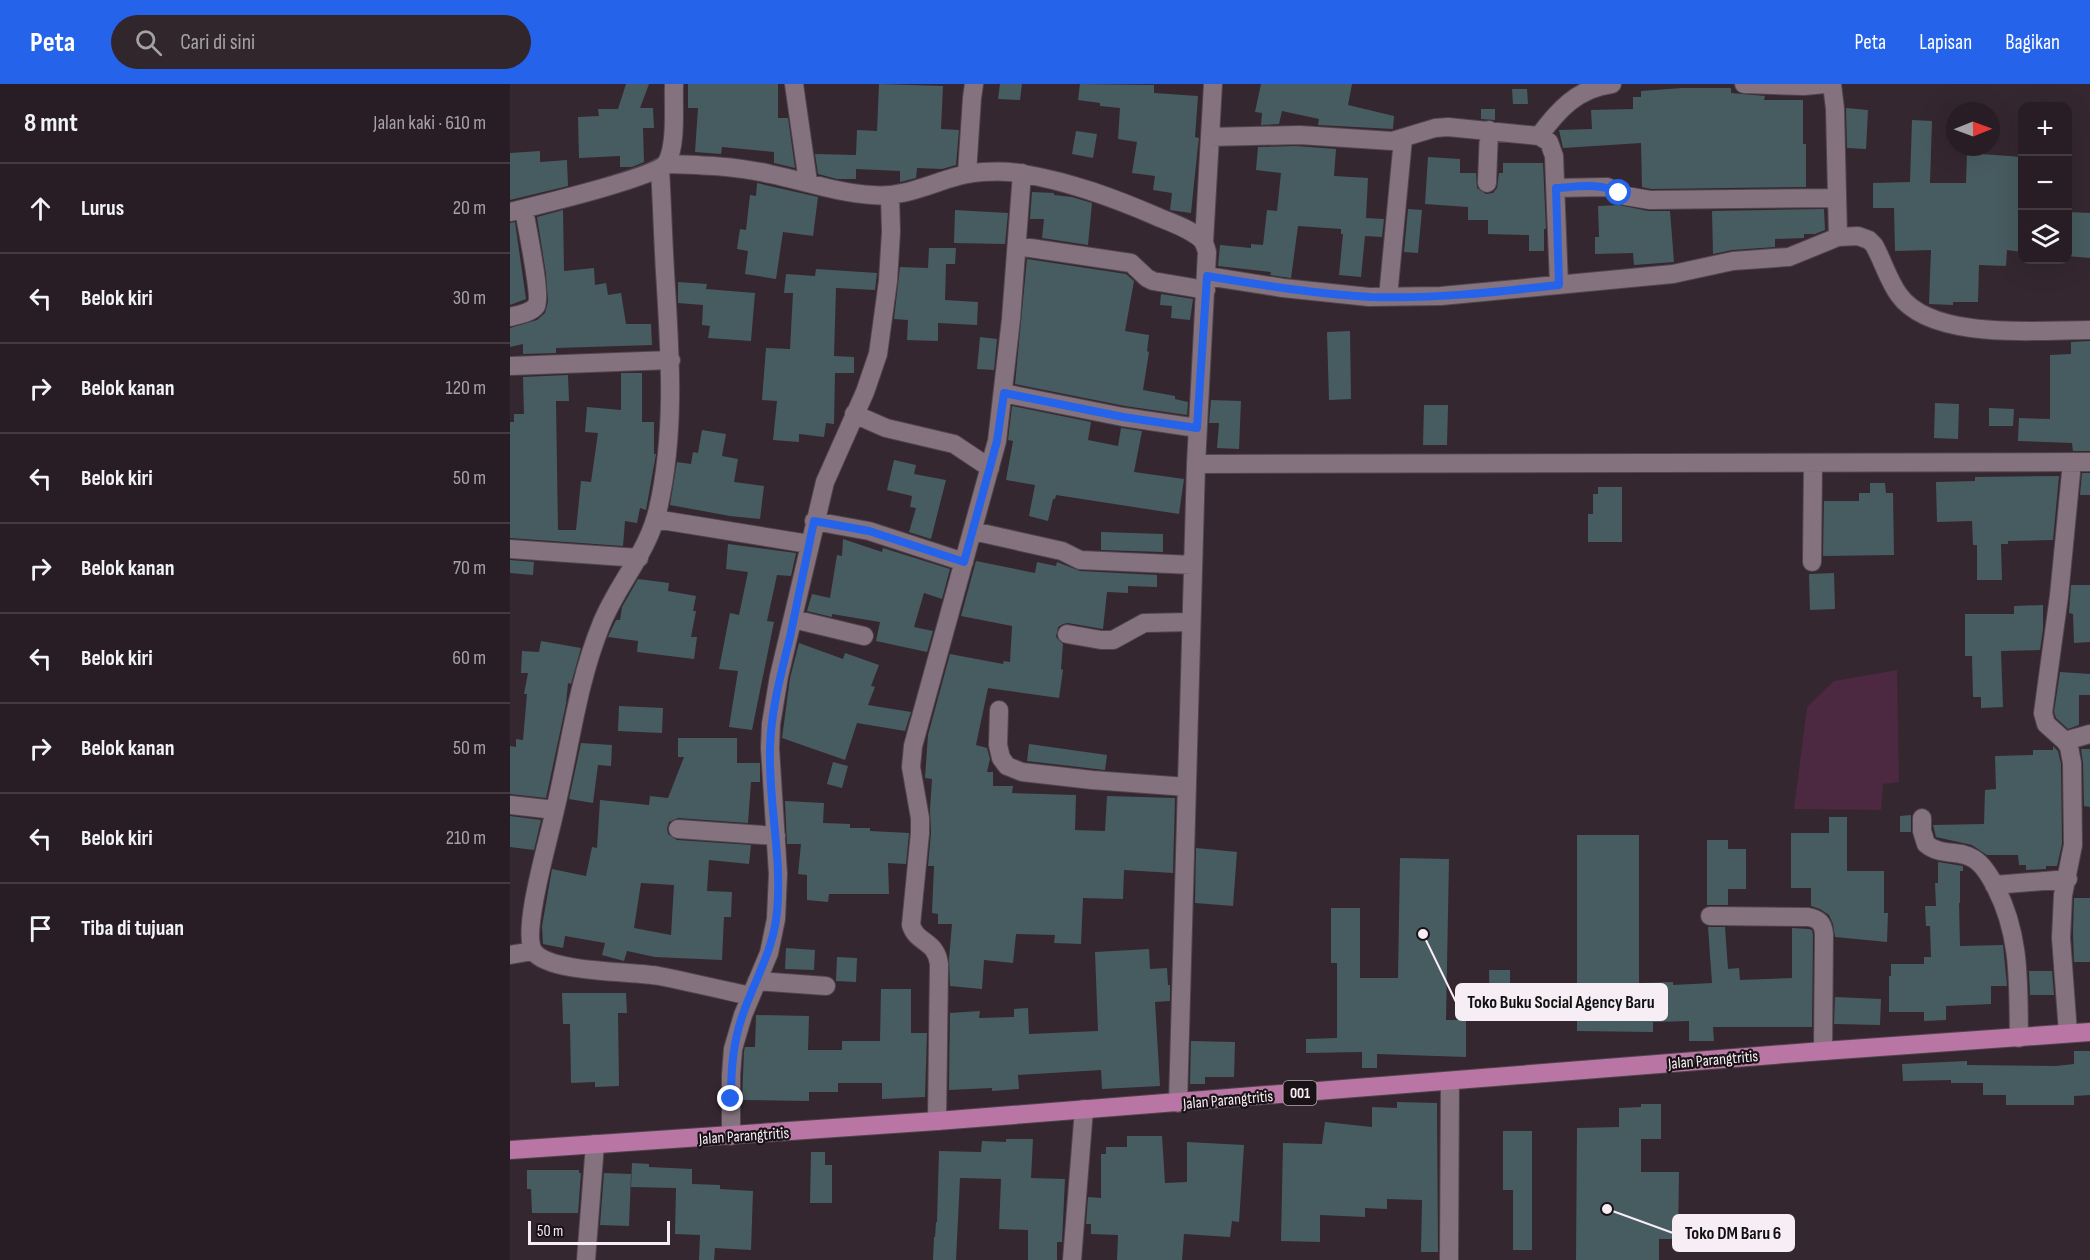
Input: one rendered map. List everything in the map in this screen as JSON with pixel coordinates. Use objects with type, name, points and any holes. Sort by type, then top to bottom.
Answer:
[{"type":"main road","name":"Jalan Parangtritis","points":[[510,1150],[937,1122],[1823,1051],[2090,1032]]},
{"type":"street","points":[[674,84],[670,156],[663,167],[671,360],[668,452],[656,519],[639,558],[608,607],[591,652],[536,889],[529,941],[533,951],[541,958],[552,963],[573,967],[656,975],[753,989],[826,986]]},
{"type":"street","points":[[795,84],[808,182]]},
{"type":"street","points":[[967,173],[974,84]]},
{"type":"street","points":[[1178,1103],[1197,428],[1207,283],[1207,252],[1204,242],[1213,84]]},
{"type":"street","points":[[1539,136],[1553,118],[1578,94],[1612,84]]},
{"type":"street","points":[[1744,84],[1804,86],[1825,84]]},
{"type":"street","points":[[1832,84],[1835,109],[1838,237]]},
{"type":"street","points":[[1210,137],[1300,135],[1381,141],[1403,139],[1435,128],[1466,128],[1539,136],[1549,142],[1553,148],[1559,285]]},
{"type":"street","points":[[1487,183],[1489,130]]},
{"type":"street","points":[[1388,297],[1403,139]]},
{"type":"street","points":[[510,317],[533,309],[537,302],[537,286],[517,211],[619,183],[663,167],[726,166],[875,196],[905,192],[967,173],[1022,173],[1106,195],[1185,229],[1204,242]]},
{"type":"street","points":[[937,1122],[939,964],[934,949],[915,934],[911,925],[920,818],[911,767],[916,728],[997,441],[1004,393],[1022,173]]},
{"type":"street","points":[[1556,188],[1607,187],[1626,196],[1650,200],[1836,198]]},
{"type":"street","points":[[731,1136],[731,1075],[734,1049],[753,989],[769,953],[776,919],[778,895],[776,836],[770,771],[771,724],[779,676],[794,619],[814,521],[831,463],[872,373],[882,330],[888,281],[890,195]]},
{"type":"street","points":[[1017,246],[1131,263],[1147,278],[1153,280],[1388,297],[1477,294],[1652,277],[1734,261],[1789,256],[1838,237],[1858,237],[1869,240],[1879,254],[1899,295],[1917,312],[1929,318],[1959,327],[2090,330]]},
{"type":"street","points":[[510,366],[671,360]]},
{"type":"street","points":[[1004,393],[1132,419],[1197,428]]},
{"type":"street","points":[[854,414],[886,428],[954,444],[990,468]]},
{"type":"street","points":[[1196,464],[2081,462],[2043,713],[2046,724],[2065,741],[2071,754],[2074,800],[2073,845],[2063,895],[2061,938],[2068,1034]]},
{"type":"street","points":[[1812,562],[1813,463]]},
{"type":"street","points":[[656,519],[809,544]]},
{"type":"street","points":[[814,521],[869,531],[964,562]]},
{"type":"street","points":[[973,531],[1062,551],[1080,560],[1193,565]]},
{"type":"street","points":[[510,549],[639,558]]},
{"type":"street","points":[[794,619],[864,636]]},
{"type":"street","points":[[1067,634],[1113,640],[1144,623],[1191,622]]},
{"type":"street","points":[[999,710],[998,745],[1001,758],[1007,766],[1022,772],[1187,787]]},
{"type":"street","points":[[2065,741],[2090,734]]},
{"type":"street","points":[[510,805],[555,810]]},
{"type":"street","points":[[1922,818],[1922,831],[1926,844],[1939,852],[1962,854],[1974,859],[1985,870],[2006,909],[2015,944],[2019,1038]]},
{"type":"street","points":[[678,829],[776,836]]},
{"type":"street","points":[[1994,885],[2068,879]]},
{"type":"street","points":[[1710,916],[1808,917],[1820,921],[1824,934],[1823,1051]]},
{"type":"street","points":[[510,955],[533,951]]},
{"type":"street","points":[[1449,1260],[1450,1081]]},
{"type":"street","points":[[1072,1260],[1084,1109]]},
{"type":"street","points":[[586,1260],[595,1144]]},
{"type":"shaded area","points":[[1897,670],[1899,782],[1883,784],[1881,810],[1794,809],[1807,707],[1834,681]]},
{"type":"building","points":[[626,84],[649,84],[640,108],[653,108],[654,128],[643,128],[644,162],[632,167],[620,167],[620,156],[579,158],[578,117],[599,116],[598,109],[618,109]]},
{"type":"building","points":[[688,84],[778,84],[778,118],[788,118],[795,168],[774,163],[774,152],[722,147],[721,154],[695,152],[698,108],[688,108]]},
{"type":"building","points":[[879,84],[943,86],[941,129],[959,130],[956,165],[942,169],[917,168],[916,178],[900,182],[900,171],[856,169],[856,179],[837,179],[818,174],[815,154],[856,155],[857,130],[877,131]]},
{"type":"building","points":[[1000,84],[1022,84],[1020,100],[998,99]]},
{"type":"building","points":[[1080,84],[1154,85],[1154,93],[1198,96],[1195,137],[1199,138],[1191,213],[1170,210],[1172,193],[1153,190],[1155,176],[1132,173],[1137,142],[1118,139],[1120,108],[1078,100]]},
{"type":"building","points":[[1261,84],[1352,84],[1348,105],[1394,116],[1393,129],[1318,125],[1319,119],[1282,111],[1279,124],[1261,125],[1262,113],[1255,112]]},
{"type":"building","points":[[1731,88],[1731,93],[1765,96],[1764,100],[1803,100],[1806,187],[1651,189],[1642,187],[1641,143],[1563,148],[1559,130],[1592,129],[1591,110],[1633,109],[1633,97],[1641,97],[1641,91]]},
{"type":"building","points":[[1512,89],[1527,89],[1528,104],[1513,104]]},
{"type":"building","points":[[1846,108],[1868,110],[1866,149],[1847,148]]},
{"type":"building","points":[[1481,109],[1495,109],[1495,120],[1481,119]]},
{"type":"building","points":[[1912,120],[1932,121],[1930,183],[1966,183],[1967,156],[2018,157],[2018,251],[2007,250],[2006,266],[1979,265],[1978,302],[1953,302],[1953,305],[1929,304],[1931,250],[1895,251],[1894,208],[1873,208],[1873,183],[1910,182]]},
{"type":"building","points":[[1076,131],[1097,134],[1093,158],[1072,154]]},
{"type":"building","points":[[1296,146],[1336,149],[1334,176],[1368,178],[1366,218],[1384,219],[1382,237],[1365,236],[1361,277],[1339,275],[1343,234],[1341,234],[1341,229],[1298,226],[1291,278],[1270,275],[1271,272],[1218,266],[1220,245],[1251,248],[1251,244],[1263,245],[1267,210],[1277,211],[1281,173],[1256,170],[1258,147]]},
{"type":"building","points":[[540,151],[540,162],[567,160],[568,186],[510,200],[510,153]]},
{"type":"building","points":[[1428,157],[1460,159],[1460,173],[1476,173],[1477,188],[1486,194],[1493,193],[1497,188],[1499,173],[1503,173],[1503,163],[1543,163],[1546,229],[1544,229],[1544,251],[1529,251],[1529,235],[1488,234],[1488,220],[1468,220],[1468,207],[1425,204]]},
{"type":"building","points":[[757,183],[818,197],[813,236],[783,232],[776,279],[745,274],[748,251],[737,249],[740,229],[746,230],[750,195],[756,196]]},
{"type":"building","points":[[1032,192],[1054,193],[1054,195],[1092,203],[1088,245],[1042,238],[1044,219],[1030,219]]},
{"type":"building","points":[[1619,205],[1648,211],[1670,211],[1674,262],[1634,265],[1633,253],[1595,254],[1595,237],[1599,237],[1598,206]]},
{"type":"building","points":[[1408,209],[1422,210],[1418,253],[1404,252]]},
{"type":"building","points":[[1824,209],[1825,230],[1815,234],[1804,234],[1804,238],[1775,239],[1775,247],[1732,250],[1713,254],[1712,211]]},
{"type":"building","points":[[563,210],[564,271],[594,268],[595,285],[606,283],[608,295],[621,293],[626,324],[651,324],[652,345],[556,348],[556,353],[523,354],[523,344],[510,347],[510,328],[537,320],[545,313],[548,302],[537,217]]},
{"type":"building","points":[[955,210],[1008,213],[1005,244],[954,243]]},
{"type":"building","points":[[2072,212],[2090,213],[2090,258],[2072,256]]},
{"type":"building","points":[[515,222],[526,299],[510,305],[510,223]]},
{"type":"building","points":[[929,248],[956,248],[955,264],[946,264],[945,300],[978,302],[977,325],[938,323],[938,341],[907,340],[908,320],[894,319],[900,267],[928,268]]},
{"type":"building","points":[[1027,259],[1126,274],[1134,281],[1125,331],[1149,335],[1147,351],[1149,352],[1143,390],[1175,396],[1175,399],[1188,402],[1187,415],[1125,406],[1015,384]]},
{"type":"building","points":[[816,269],[877,273],[875,290],[836,288],[834,356],[854,357],[854,373],[835,373],[834,424],[826,423],[824,437],[799,434],[799,442],[773,440],[777,401],[762,400],[766,348],[790,349],[793,293],[784,293],[786,274],[815,276]]},
{"type":"building","points":[[678,282],[707,284],[706,289],[755,293],[751,341],[708,338],[710,326],[702,325],[703,305],[678,303]]},
{"type":"building","points":[[1161,294],[1193,299],[1190,320],[1171,318],[1172,306],[1160,305]]},
{"type":"building","points":[[1350,331],[1351,399],[1329,400],[1327,332]]},
{"type":"building","points":[[980,337],[997,339],[994,370],[977,369]]},
{"type":"building","points":[[2090,341],[2090,451],[2073,451],[2072,443],[2018,441],[2019,418],[2050,419],[2050,355],[2071,354],[2071,342]]},
{"type":"building","points":[[621,373],[642,373],[642,422],[654,422],[654,454],[656,454],[646,510],[640,508],[637,523],[625,521],[623,546],[510,538],[510,422],[514,422],[514,414],[524,414],[523,377],[568,375],[569,401],[556,401],[558,530],[576,530],[581,481],[591,482],[598,433],[585,432],[587,407],[621,410]]},
{"type":"building","points":[[1211,400],[1241,401],[1239,449],[1217,448],[1219,423],[1209,423]]},
{"type":"building","points":[[1935,403],[1959,404],[1958,439],[1934,438]]},
{"type":"building","points":[[1424,405],[1448,405],[1447,445],[1423,445]]},
{"type":"building","points":[[1012,406],[1091,422],[1088,440],[1118,446],[1121,428],[1142,431],[1134,472],[1184,479],[1179,514],[1056,495],[1048,521],[1029,516],[1035,485],[1006,480],[1013,441],[1008,440]]},
{"type":"building","points":[[1989,408],[2014,409],[2013,426],[1989,426]]},
{"type":"building","points":[[702,430],[726,434],[722,456],[738,459],[734,482],[764,486],[760,519],[670,505],[677,462],[691,464],[693,452],[698,453]]},
{"type":"building","points":[[894,460],[916,465],[914,474],[946,480],[931,539],[909,532],[916,508],[910,507],[912,496],[887,490]]},
{"type":"building","points":[[2082,473],[2090,473],[2090,495],[2080,495]]},
{"type":"building","points":[[2059,476],[2053,540],[2008,541],[2008,544],[2001,544],[2002,580],[1977,580],[1977,545],[1973,545],[1972,521],[1937,522],[1936,482],[1975,481],[1975,477]]},
{"type":"building","points":[[1870,483],[1885,483],[1886,493],[1893,493],[1894,555],[1823,556],[1824,501],[1859,501],[1859,493],[1870,493]]},
{"type":"building","points":[[1598,487],[1622,487],[1622,542],[1588,542],[1588,514],[1593,514],[1593,494],[1598,494]]},
{"type":"building","points":[[1101,532],[1163,534],[1163,552],[1101,550]]},
{"type":"building","points":[[843,539],[882,552],[883,548],[950,569],[942,599],[924,593],[914,627],[933,631],[927,652],[876,641],[880,622],[832,614],[832,617],[807,611],[812,594],[830,598],[837,555],[842,556]]},
{"type":"building","points":[[728,544],[796,553],[791,576],[777,575],[767,621],[774,622],[752,730],[729,727],[738,671],[719,669],[730,613],[739,615],[748,572],[726,569]]},
{"type":"building","points":[[510,560],[534,562],[533,575],[510,573]]},
{"type":"building","points":[[976,561],[1035,573],[1037,562],[1056,566],[1057,562],[1080,571],[1157,575],[1157,587],[1128,586],[1128,593],[1107,592],[1103,629],[1068,623],[1058,627],[1056,637],[1063,644],[1061,669],[1063,670],[1059,698],[988,688],[976,745],[987,748],[990,759],[987,772],[993,772],[993,786],[1013,786],[1012,793],[1076,795],[1075,830],[1105,831],[1107,796],[1175,798],[1173,873],[1124,870],[1123,899],[1083,898],[1081,944],[1054,943],[1055,935],[1016,934],[1013,963],[984,960],[982,989],[950,986],[949,959],[952,924],[938,924],[938,914],[932,913],[934,866],[928,866],[932,779],[925,778],[928,735],[950,654],[1003,664],[1004,661],[1010,662],[1012,626],[961,616]]},
{"type":"building","points":[[1834,573],[1835,609],[1810,610],[1809,574]]},
{"type":"building","points":[[638,579],[669,583],[668,591],[696,596],[693,611],[696,611],[691,637],[697,637],[694,659],[637,652],[638,641],[608,637],[616,620],[620,620],[622,607]]},
{"type":"building","points":[[2071,585],[2090,585],[2090,642],[2074,643],[2073,614],[2069,613]]},
{"type":"building","points":[[2043,605],[2040,650],[2001,651],[2003,707],[1981,708],[1981,697],[1973,697],[1972,656],[1965,656],[1965,614],[2014,614],[2014,606]]},
{"type":"building","points":[[541,641],[581,648],[571,684],[568,683],[566,704],[546,798],[510,794],[510,746],[516,747],[516,739],[523,740],[527,694],[524,694],[528,673],[521,673],[522,651],[539,652]]},
{"type":"building","points":[[799,643],[843,659],[845,653],[879,665],[871,686],[875,687],[868,705],[911,712],[905,731],[857,723],[845,760],[782,738],[790,678]]},
{"type":"building","points":[[2060,672],[2090,674],[2090,695],[2079,695],[2079,725],[2068,729],[2056,718],[2054,712]]},
{"type":"building","points":[[619,706],[663,708],[662,733],[618,731]]},
{"type":"building","points":[[678,738],[737,738],[737,763],[760,763],[760,782],[751,782],[748,823],[678,818],[669,822],[667,828],[668,834],[677,840],[751,845],[749,864],[709,860],[707,891],[732,892],[731,917],[724,917],[722,960],[655,957],[627,951],[624,961],[602,955],[605,943],[565,936],[563,948],[543,944],[542,926],[552,869],[586,876],[592,847],[597,848],[600,800],[649,805],[650,796],[668,798],[684,757],[678,757]],"holes":[[[641,883],[674,885],[671,935],[634,928]]]},
{"type":"building","points":[[581,743],[612,745],[611,766],[598,765],[593,803],[569,799]]},
{"type":"building","points":[[1029,744],[1107,755],[1105,770],[1027,761]]},
{"type":"building","points":[[2053,746],[2058,751],[2061,764],[2062,844],[2057,866],[2026,870],[2026,865],[2019,865],[2018,855],[1987,855],[1972,845],[1936,837],[1933,825],[1984,824],[1985,790],[1996,789],[1995,756],[2033,755],[2033,750],[2053,750]]},
{"type":"building","points":[[2081,749],[2090,749],[2090,807],[2084,806]]},
{"type":"building","points":[[833,762],[848,766],[842,788],[827,784]]},
{"type":"building","points":[[785,801],[824,803],[823,823],[850,824],[850,828],[870,828],[870,831],[909,833],[906,864],[888,863],[889,894],[829,894],[828,902],[807,900],[807,875],[798,874],[801,844],[787,844]]},
{"type":"building","points":[[1911,815],[1911,832],[1900,832],[1900,816]]},
{"type":"building","points":[[510,816],[541,820],[534,850],[510,847]]},
{"type":"building","points":[[1829,817],[1847,817],[1847,871],[1884,871],[1884,913],[1888,913],[1887,942],[1835,937],[1829,915],[1811,906],[1811,888],[1791,888],[1791,833],[1829,833]]},
{"type":"building","points":[[1577,835],[1639,835],[1639,983],[1673,982],[1673,985],[1712,983],[1708,927],[1725,927],[1728,969],[1739,968],[1740,980],[1792,978],[1792,928],[1809,929],[1812,930],[1813,935],[1812,1027],[1713,1027],[1714,1041],[1689,1041],[1689,1021],[1653,1022],[1653,1032],[1577,1031]]},
{"type":"building","points":[[1707,840],[1728,840],[1728,849],[1746,849],[1746,889],[1728,889],[1728,905],[1707,905]]},
{"type":"building","points":[[1196,848],[1237,852],[1233,906],[1195,903]]},
{"type":"building","points":[[1400,858],[1449,859],[1446,1020],[1466,1020],[1466,1057],[1377,1054],[1377,1068],[1362,1068],[1362,1052],[1306,1053],[1306,1039],[1337,1038],[1337,963],[1331,963],[1331,908],[1360,908],[1360,978],[1398,978]]},
{"type":"building","points":[[1938,862],[1963,866],[1963,871],[1960,871],[1960,946],[2003,945],[2007,986],[1991,986],[1991,1004],[1946,1006],[1946,1020],[1924,1021],[1924,1012],[1889,1012],[1889,976],[1891,976],[1891,964],[1924,964],[1924,957],[1931,957],[1930,926],[1926,926],[1925,906],[1936,906],[1935,883],[1938,883]]},
{"type":"building","points":[[2074,898],[2090,898],[2090,962],[2074,962]]},
{"type":"building","points":[[786,948],[815,950],[814,970],[785,969]]},
{"type":"building","points":[[1149,949],[1150,969],[1167,968],[1168,985],[1170,985],[1170,1001],[1155,1002],[1160,1086],[1102,1089],[1101,1070],[1018,1075],[1019,1089],[949,1090],[950,1013],[980,1011],[979,1018],[1014,1017],[1014,1009],[1028,1008],[1029,1034],[1098,1031],[1095,952]]},
{"type":"building","points":[[837,957],[857,958],[856,982],[836,981]]},
{"type":"building","points":[[1489,970],[1510,970],[1510,1017],[1490,1017]]},
{"type":"building","points":[[2029,971],[2052,971],[2054,995],[2030,995]]},
{"type":"building","points":[[881,989],[911,989],[911,1033],[927,1033],[925,1097],[882,1099],[882,1083],[838,1083],[838,1092],[809,1092],[809,1101],[742,1100],[744,1051],[745,1047],[755,1047],[756,1015],[809,1016],[808,1050],[842,1050],[842,1041],[880,1041]]},
{"type":"building","points":[[562,993],[626,993],[627,1013],[618,1013],[619,1086],[595,1087],[595,1082],[571,1083],[570,1024],[563,1024]]},
{"type":"building","points":[[1835,997],[1881,999],[1880,1025],[1834,1024]]},
{"type":"building","points":[[1191,1041],[1235,1042],[1234,1077],[1205,1077],[1205,1084],[1190,1084]]},
{"type":"building","points":[[2074,1051],[2090,1051],[2090,1095],[2074,1096],[2074,1105],[2006,1105],[2006,1095],[1983,1095],[1983,1083],[1951,1083],[1951,1080],[1903,1081],[1902,1064],[1967,1061],[1967,1065],[2056,1066],[2074,1064]]},
{"type":"building","points":[[1397,1102],[1437,1103],[1438,1252],[1421,1252],[1422,1200],[1387,1199],[1387,1209],[1365,1208],[1365,1217],[1320,1215],[1320,1242],[1281,1241],[1283,1143],[1322,1144],[1325,1122],[1372,1127],[1372,1107],[1397,1108]]},
{"type":"building","points":[[1641,1104],[1661,1104],[1661,1139],[1641,1139],[1641,1172],[1679,1172],[1678,1239],[1659,1239],[1659,1260],[1576,1260],[1577,1128],[1619,1127],[1619,1108],[1641,1107]]},
{"type":"building","points":[[1503,1131],[1532,1131],[1532,1250],[1513,1250],[1513,1190],[1503,1190]]},
{"type":"building","points":[[1127,1136],[1162,1136],[1165,1183],[1187,1182],[1187,1142],[1244,1145],[1239,1222],[1232,1221],[1230,1237],[1184,1234],[1182,1260],[1117,1260],[1118,1235],[1091,1234],[1091,1224],[1086,1224],[1088,1197],[1101,1198],[1101,1154],[1106,1154],[1106,1147],[1127,1147]]},
{"type":"building","points":[[1006,1139],[1033,1139],[1031,1178],[1065,1179],[1062,1242],[1057,1242],[1057,1260],[1028,1260],[1028,1230],[999,1229],[1001,1179],[960,1178],[956,1260],[933,1260],[937,1222],[939,1151],[981,1152],[982,1141],[1006,1142]]},
{"type":"building","points":[[811,1152],[825,1152],[825,1165],[832,1165],[832,1203],[810,1203]]},
{"type":"building","points":[[632,1163],[649,1164],[649,1167],[692,1169],[692,1184],[720,1185],[720,1189],[753,1191],[751,1250],[715,1248],[714,1260],[699,1260],[700,1235],[675,1234],[676,1188],[631,1187]]},
{"type":"building","points":[[527,1170],[579,1170],[581,1173],[578,1213],[532,1213],[531,1189],[527,1189]]},
{"type":"building","points":[[604,1173],[631,1174],[629,1226],[600,1225]]},
{"type":"place","name":"Toko Buku Social Agency Baru","points":[[1423,934]]},
{"type":"place","name":"Toko DM Baru 6","points":[[1607,1209]]},
{"type":"route","points":[[731,1099],[731,1075],[737,1033],[769,953],[776,919],[778,873],[770,771],[771,724],[779,676],[797,605],[814,521],[869,531],[964,562],[997,441],[1004,393],[1161,424],[1197,428],[1207,276],[1283,288],[1369,297],[1477,294],[1559,285],[1556,188],[1599,186],[1619,193]]}]
